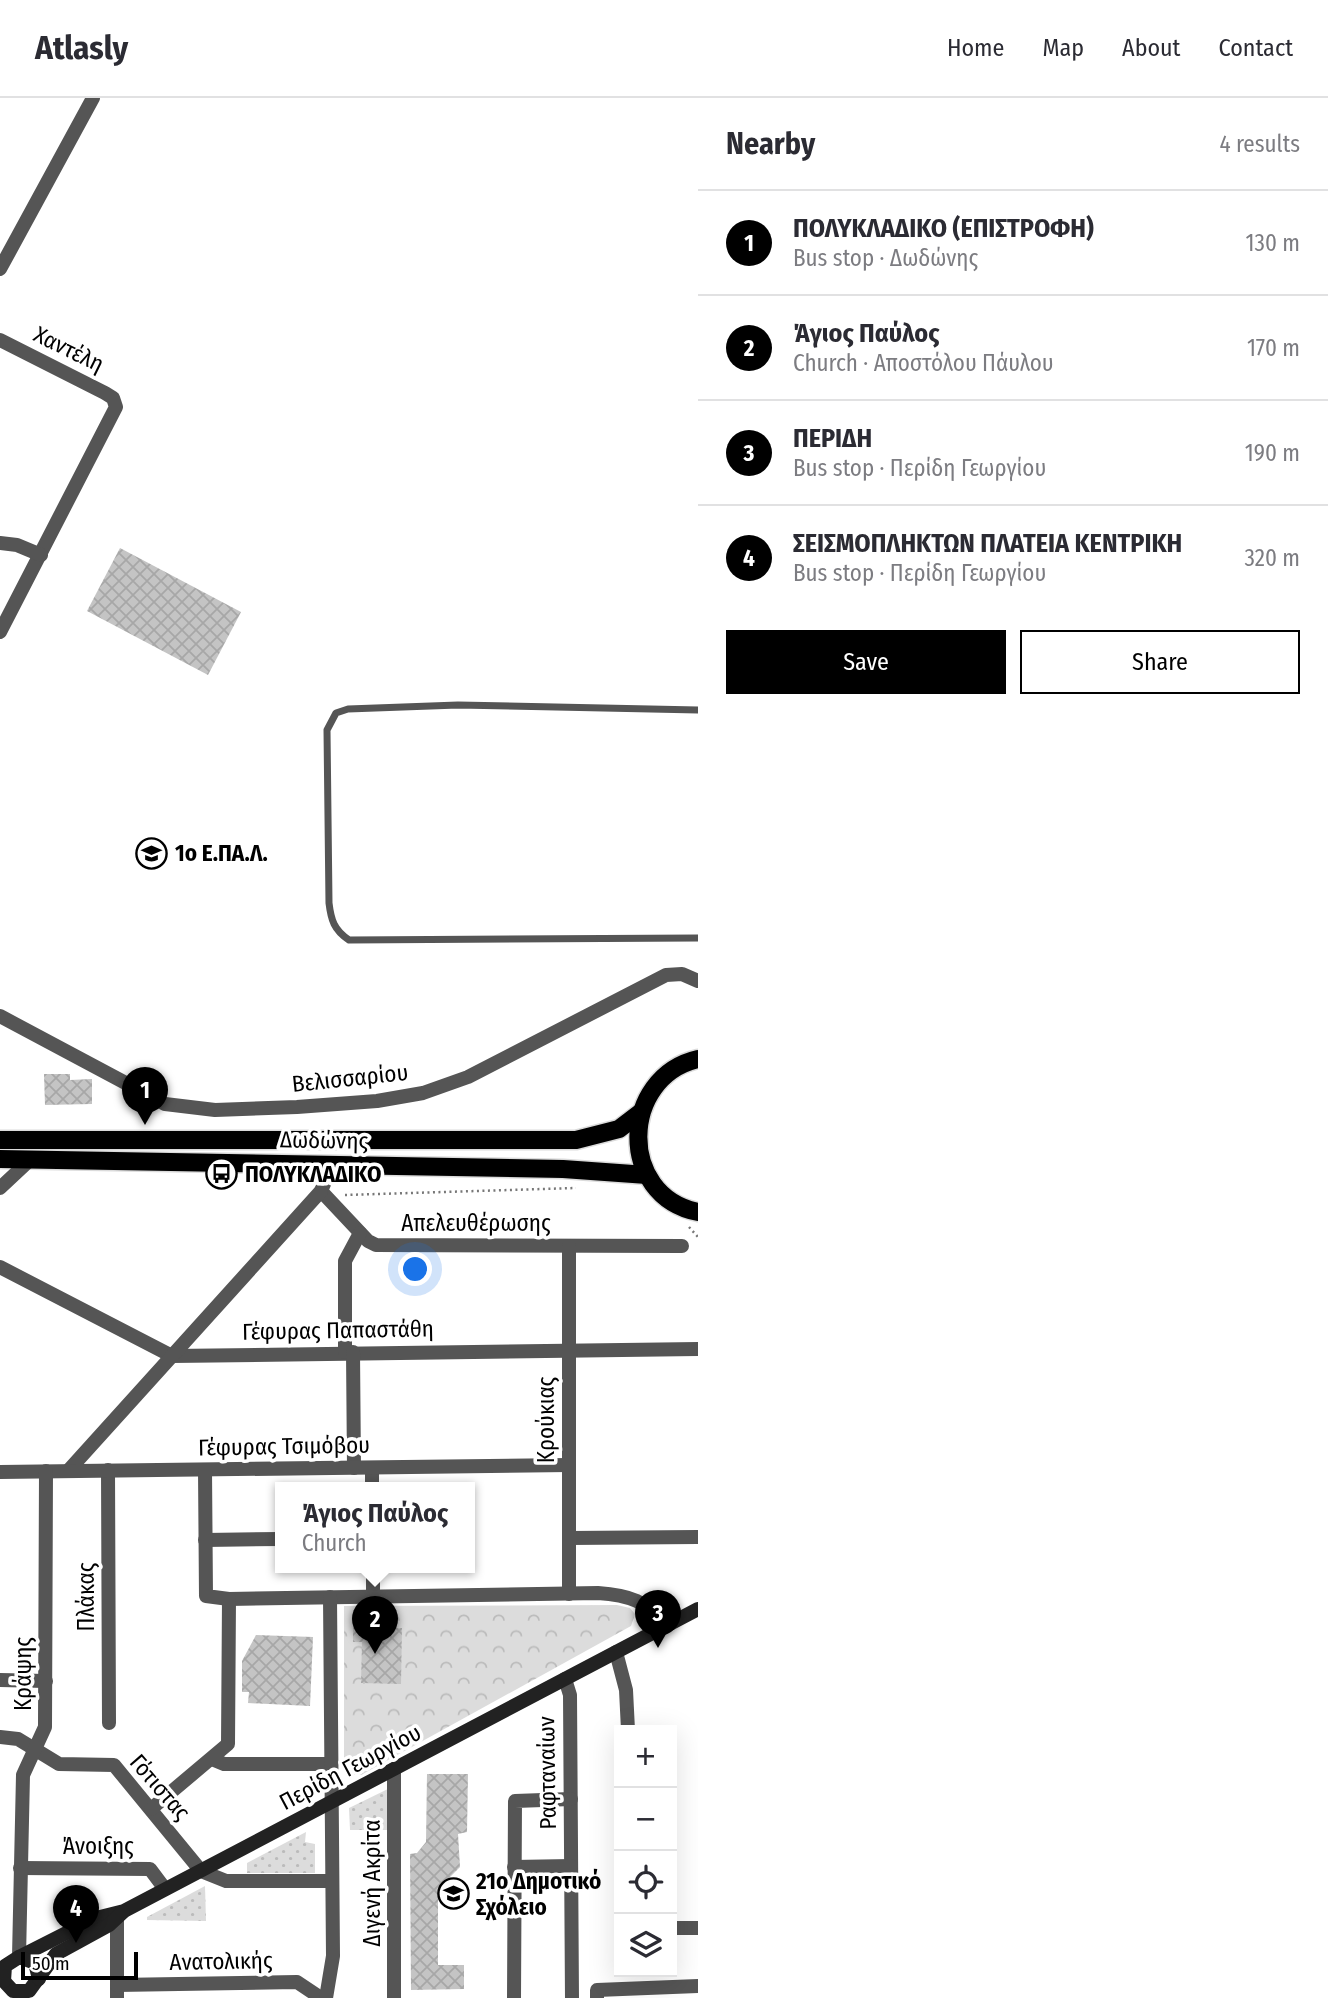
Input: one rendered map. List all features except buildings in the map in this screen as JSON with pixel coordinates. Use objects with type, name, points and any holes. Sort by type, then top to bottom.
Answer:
[{"type":"main road","name":"Δωδώνης","points":[[693,1216],[666,1197],[648,1175],[637,1143],[640,1112],[650,1092],[665,1075],[698,1059]]},
{"type":"main road","name":"Δωδώνης","points":[[0,1140],[576,1140],[619,1129],[640,1112]]},
{"type":"main road","name":"Δωδώνης","points":[[0,1159],[563,1169],[648,1175]]},
{"type":"street","points":[[0,270],[93,98]]},
{"type":"street","name":"Χαντέλη","points":[[0,340],[105,393],[115,402],[114,414],[41,555]]},
{"type":"street","points":[[0,543],[17,545],[41,555],[0,632]]},
{"type":"street","name":"Βελισσαρίου","points":[[0,1016],[165,1104],[194,1110],[297,1107],[377,1101],[423,1093],[468,1077],[666,975],[682,974],[698,981]]},
{"type":"street","points":[[0,1188],[31,1159]]},
{"type":"street","points":[[68,1471],[321,1191],[332,1164]]},
{"type":"street","name":"Απελευθέρωσης","points":[[321,1191],[360,1233],[377,1245],[682,1246]]},
{"type":"street","points":[[354,1468],[345,1261],[360,1233]]},
{"type":"street","name":"Κρούκιας","points":[[569,1245],[569,1594]]},
{"type":"street","name":"Γέφυρας Παπαστάθη","points":[[0,1267],[172,1356],[698,1349]]},
{"type":"street","name":"Γέφυρας Τσιμόβου","points":[[0,1472],[569,1465]]},
{"type":"street","points":[[372,1468],[372,1482]]},
{"type":"street","points":[[205,1469],[206,1596],[229,1599],[569,1594],[629,1597],[653,1609],[666,1626]]},
{"type":"street","name":"Πλάκας","points":[[108,1470],[109,1723]]},
{"type":"street","name":"Κράψης","points":[[6,1970],[20,1868],[23,1775],[45,1727],[46,1471]]},
{"type":"street","points":[[569,1538],[698,1537]]},
{"type":"street","points":[[205,1540],[275,1539]]},
{"type":"street","points":[[373,1573],[373,1597]]},
{"type":"street","points":[[324,1998],[333,1969],[330,1597]]},
{"type":"street","points":[[151,1809],[228,1744],[229,1599]]},
{"type":"street","name":"Περίδη Γεωργίου","points":[[6,1970],[96,1918],[121,1914],[698,1609]]},
{"type":"street","points":[[616,1652],[626,1690],[628,1725]]},
{"type":"street","name":"Ραφταναίων","points":[[565,1679],[569,1695],[572,1998]]},
{"type":"street","points":[[0,1680],[46,1681]]},
{"type":"street","name":"Γότιστας","points":[[0,1737],[18,1738],[58,1764],[114,1765],[201,1871]]},
{"type":"street","points":[[212,1759],[224,1764],[330,1764]]},
{"type":"street","name":"Διγενή Ακρίτα","points":[[394,1769],[394,1998]]},
{"type":"street","points":[[514,1998],[514,1801],[570,1800]]},
{"type":"street","points":[[514,1867],[571,1866]]},
{"type":"street","name":"Άνοιξης","points":[[20,1868],[150,1869],[165,1889]]},
{"type":"street","points":[[201,1871],[226,1881],[332,1881]]},
{"type":"street","points":[[41,1998],[38,1980],[35,1963],[6,1970],[18,1996],[29,1991],[38,1980],[56,1954],[121,1914]]},
{"type":"street","points":[[117,1991],[121,1914]]},
{"type":"street","points":[[677,1928],[698,1928]]},
{"type":"street","name":"Ανατολικής","points":[[117,1991],[198,1991],[297,1982],[324,1998]]},
{"type":"street","points":[[597,1998],[597,1990],[698,1986]]},
{"type":"lane","points":[[698,710],[458,705],[348,709],[336,713],[327,730],[329,903],[331,920],[338,933],[349,940],[361,943],[698,938]]},
{"type":"path","points":[[338,1195],[582,1188]]},
{"type":"path","points":[[693,1216],[698,1237]]},
{"type":"green space","points":[[617,1605],[630,1608],[635,1614],[631,1626],[361,1775],[347,1775],[344,1770],[344,1606]]},
{"type":"green space","points":[[390,1788],[391,1830],[350,1830],[349,1808]]},
{"type":"green space","points":[[306,1832],[305,1842],[315,1844],[315,1873],[247,1873],[247,1863]]},
{"type":"green space","points":[[205,1886],[206,1921],[147,1920],[147,1917]]},
{"type":"place","name":"1ο Ε.ΠΑ.Λ.","points":[[152,853]]},
{"type":"place","name":"ΠΟΛΥΚΛΑΔΙΚΟ (ΕΠΙΣΤΡΟΦΗ)","points":[[145,1125]]},
{"type":"place","name":"ΠΟΛΥΚΛΑΔΙΚΟ","points":[[222,1174]]},
{"type":"place","name":"ΠΕΡΙΔΗ","points":[[658,1648]]},
{"type":"place","name":"Άγιος Παύλος","points":[[375,1654]]},
{"type":"place","name":"21ο Δημοτικό Σχόλειο","points":[[453,1894]]},
{"type":"place","name":"ΣΕΙΣΜΟΠΛΗΚΤΩΝ ΠΛΑΤΕΙΑ ΚΕΝΤΡΙΚΗ","points":[[76,1943]]}]
